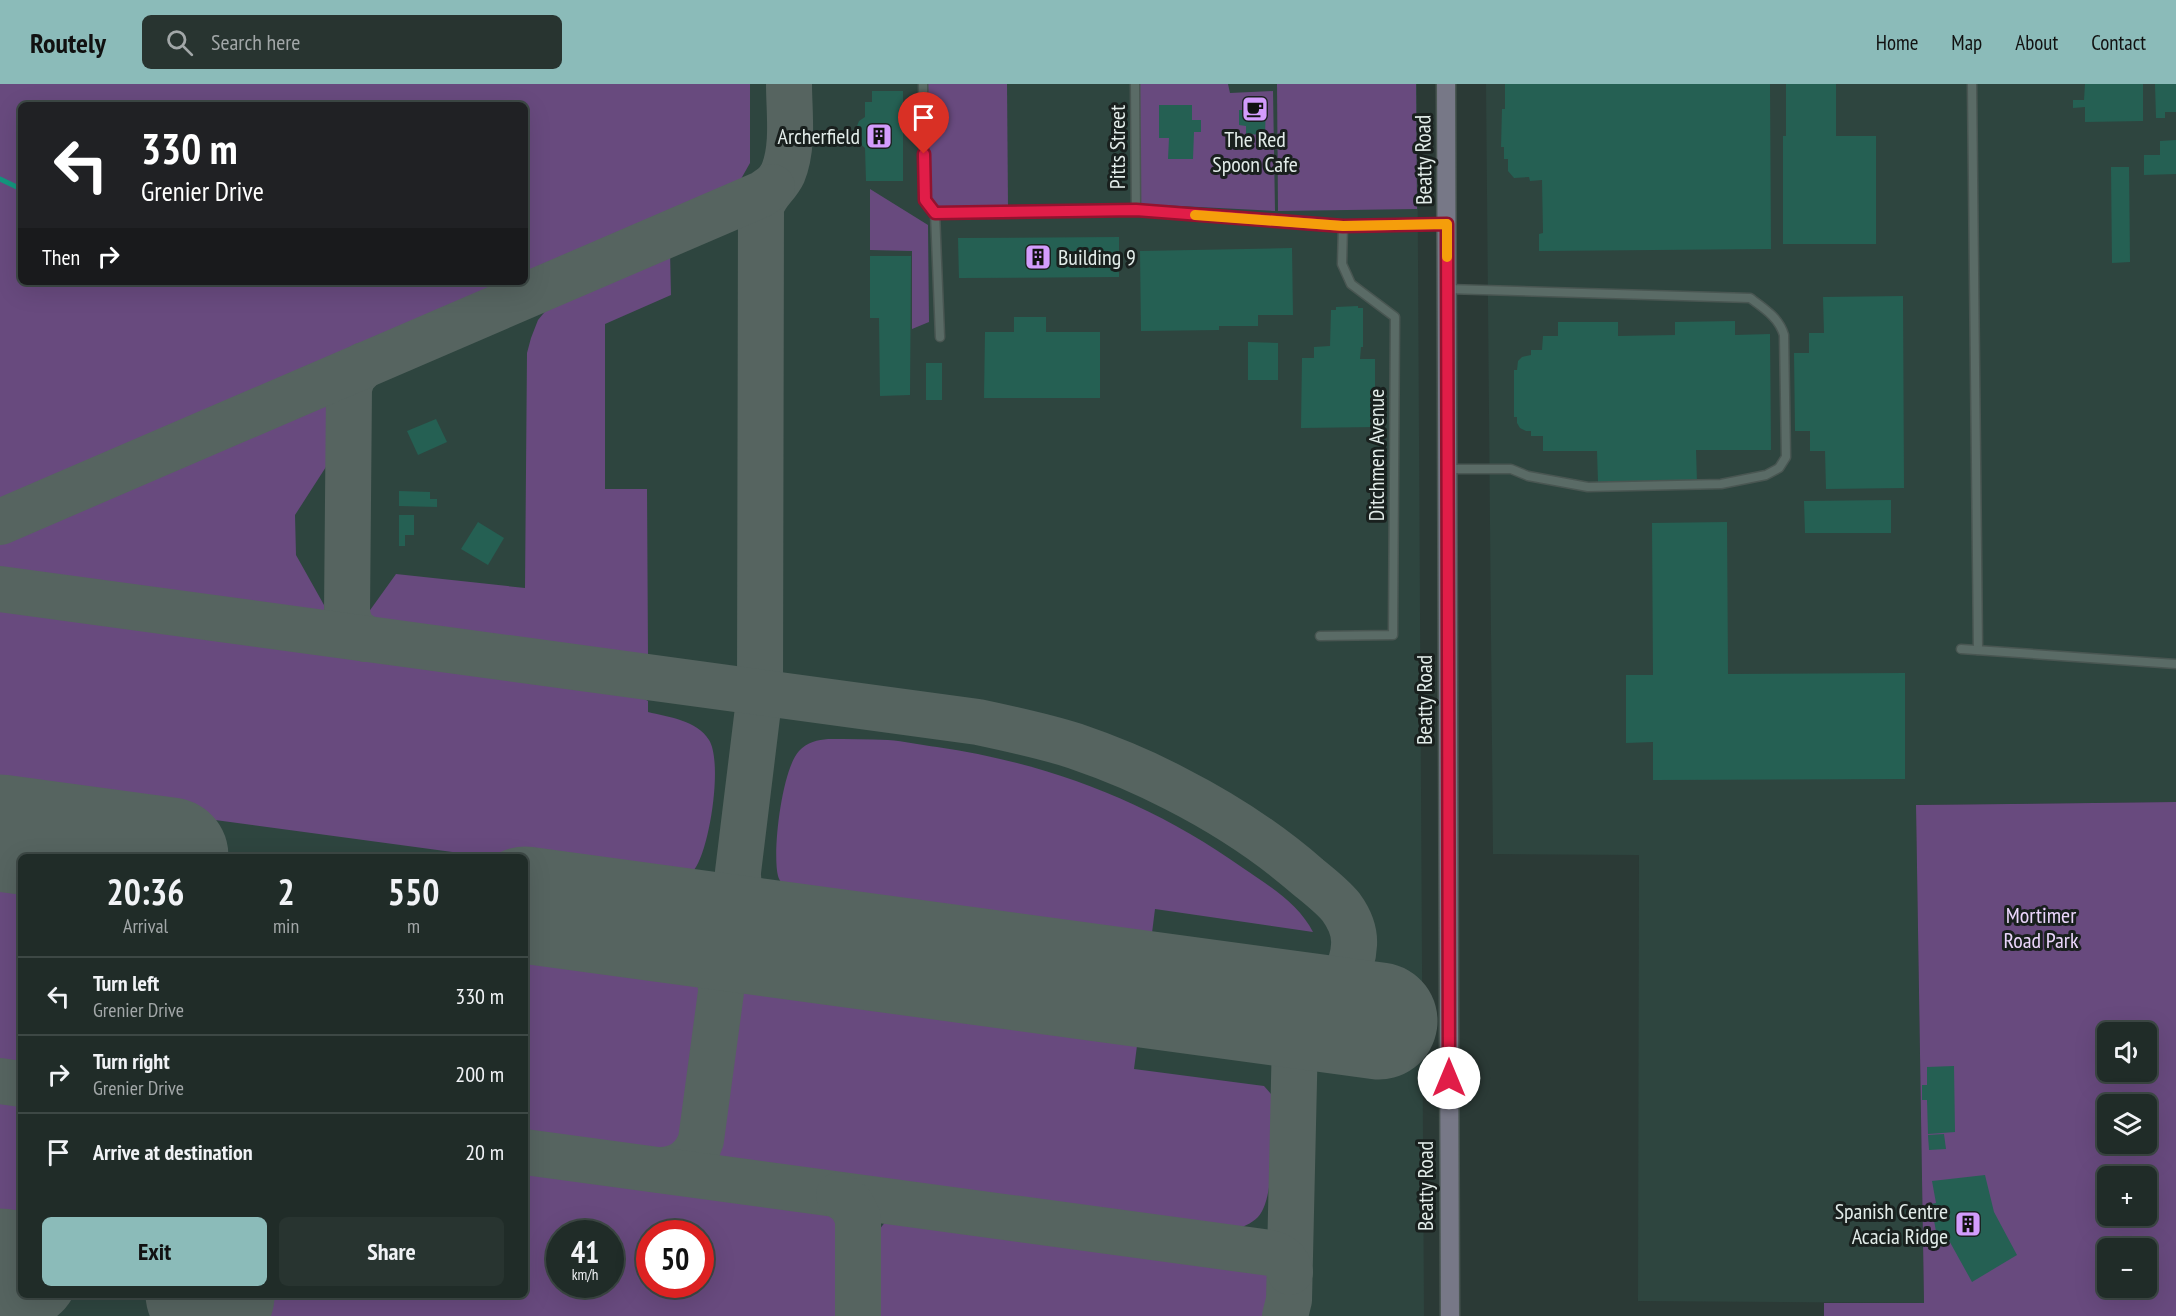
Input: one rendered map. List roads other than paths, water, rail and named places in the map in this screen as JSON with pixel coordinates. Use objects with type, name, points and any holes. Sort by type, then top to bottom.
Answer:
[{"type":"main road","name":"Beatty Road","points":[[1446,84],[1450,1316]]},
{"type":"lane","points":[[923,84],[925,200],[935,213],[940,337]]},
{"type":"lane","name":"Pitts Street","points":[[1135,84],[1136,210]]},
{"type":"lane","points":[[1972,84],[1978,650]]},
{"type":"lane","points":[[935,213],[1136,210],[1343,226],[1447,224]]},
{"type":"lane","name":"Ditchmen Avenue","points":[[1320,636],[1393,635],[1395,317],[1351,284],[1342,264],[1343,226]]},
{"type":"lane","points":[[1447,289],[1750,298],[1781,324],[1784,335],[1786,457],[1779,468],[1766,475],[1721,484],[1588,487],[1528,476],[1511,469],[1447,470]]},
{"type":"lane","points":[[1961,649],[2176,663]]},
{"type":"waterway","points":[[0,179],[18,188]]},
{"type":"place","name":"The Red Spoon Cafe","points":[[1255,109]]},
{"type":"place","name":"Archerfield","points":[[879,136]]},
{"type":"place","name":"Building 9","points":[[1038,257]]},
{"type":"place","name":"Spanish Centre Acacia Ridge","points":[[1968,1224]]},
{"type":"park label","name":"Mortimer Road Park","points":[[2041,928]]}]
